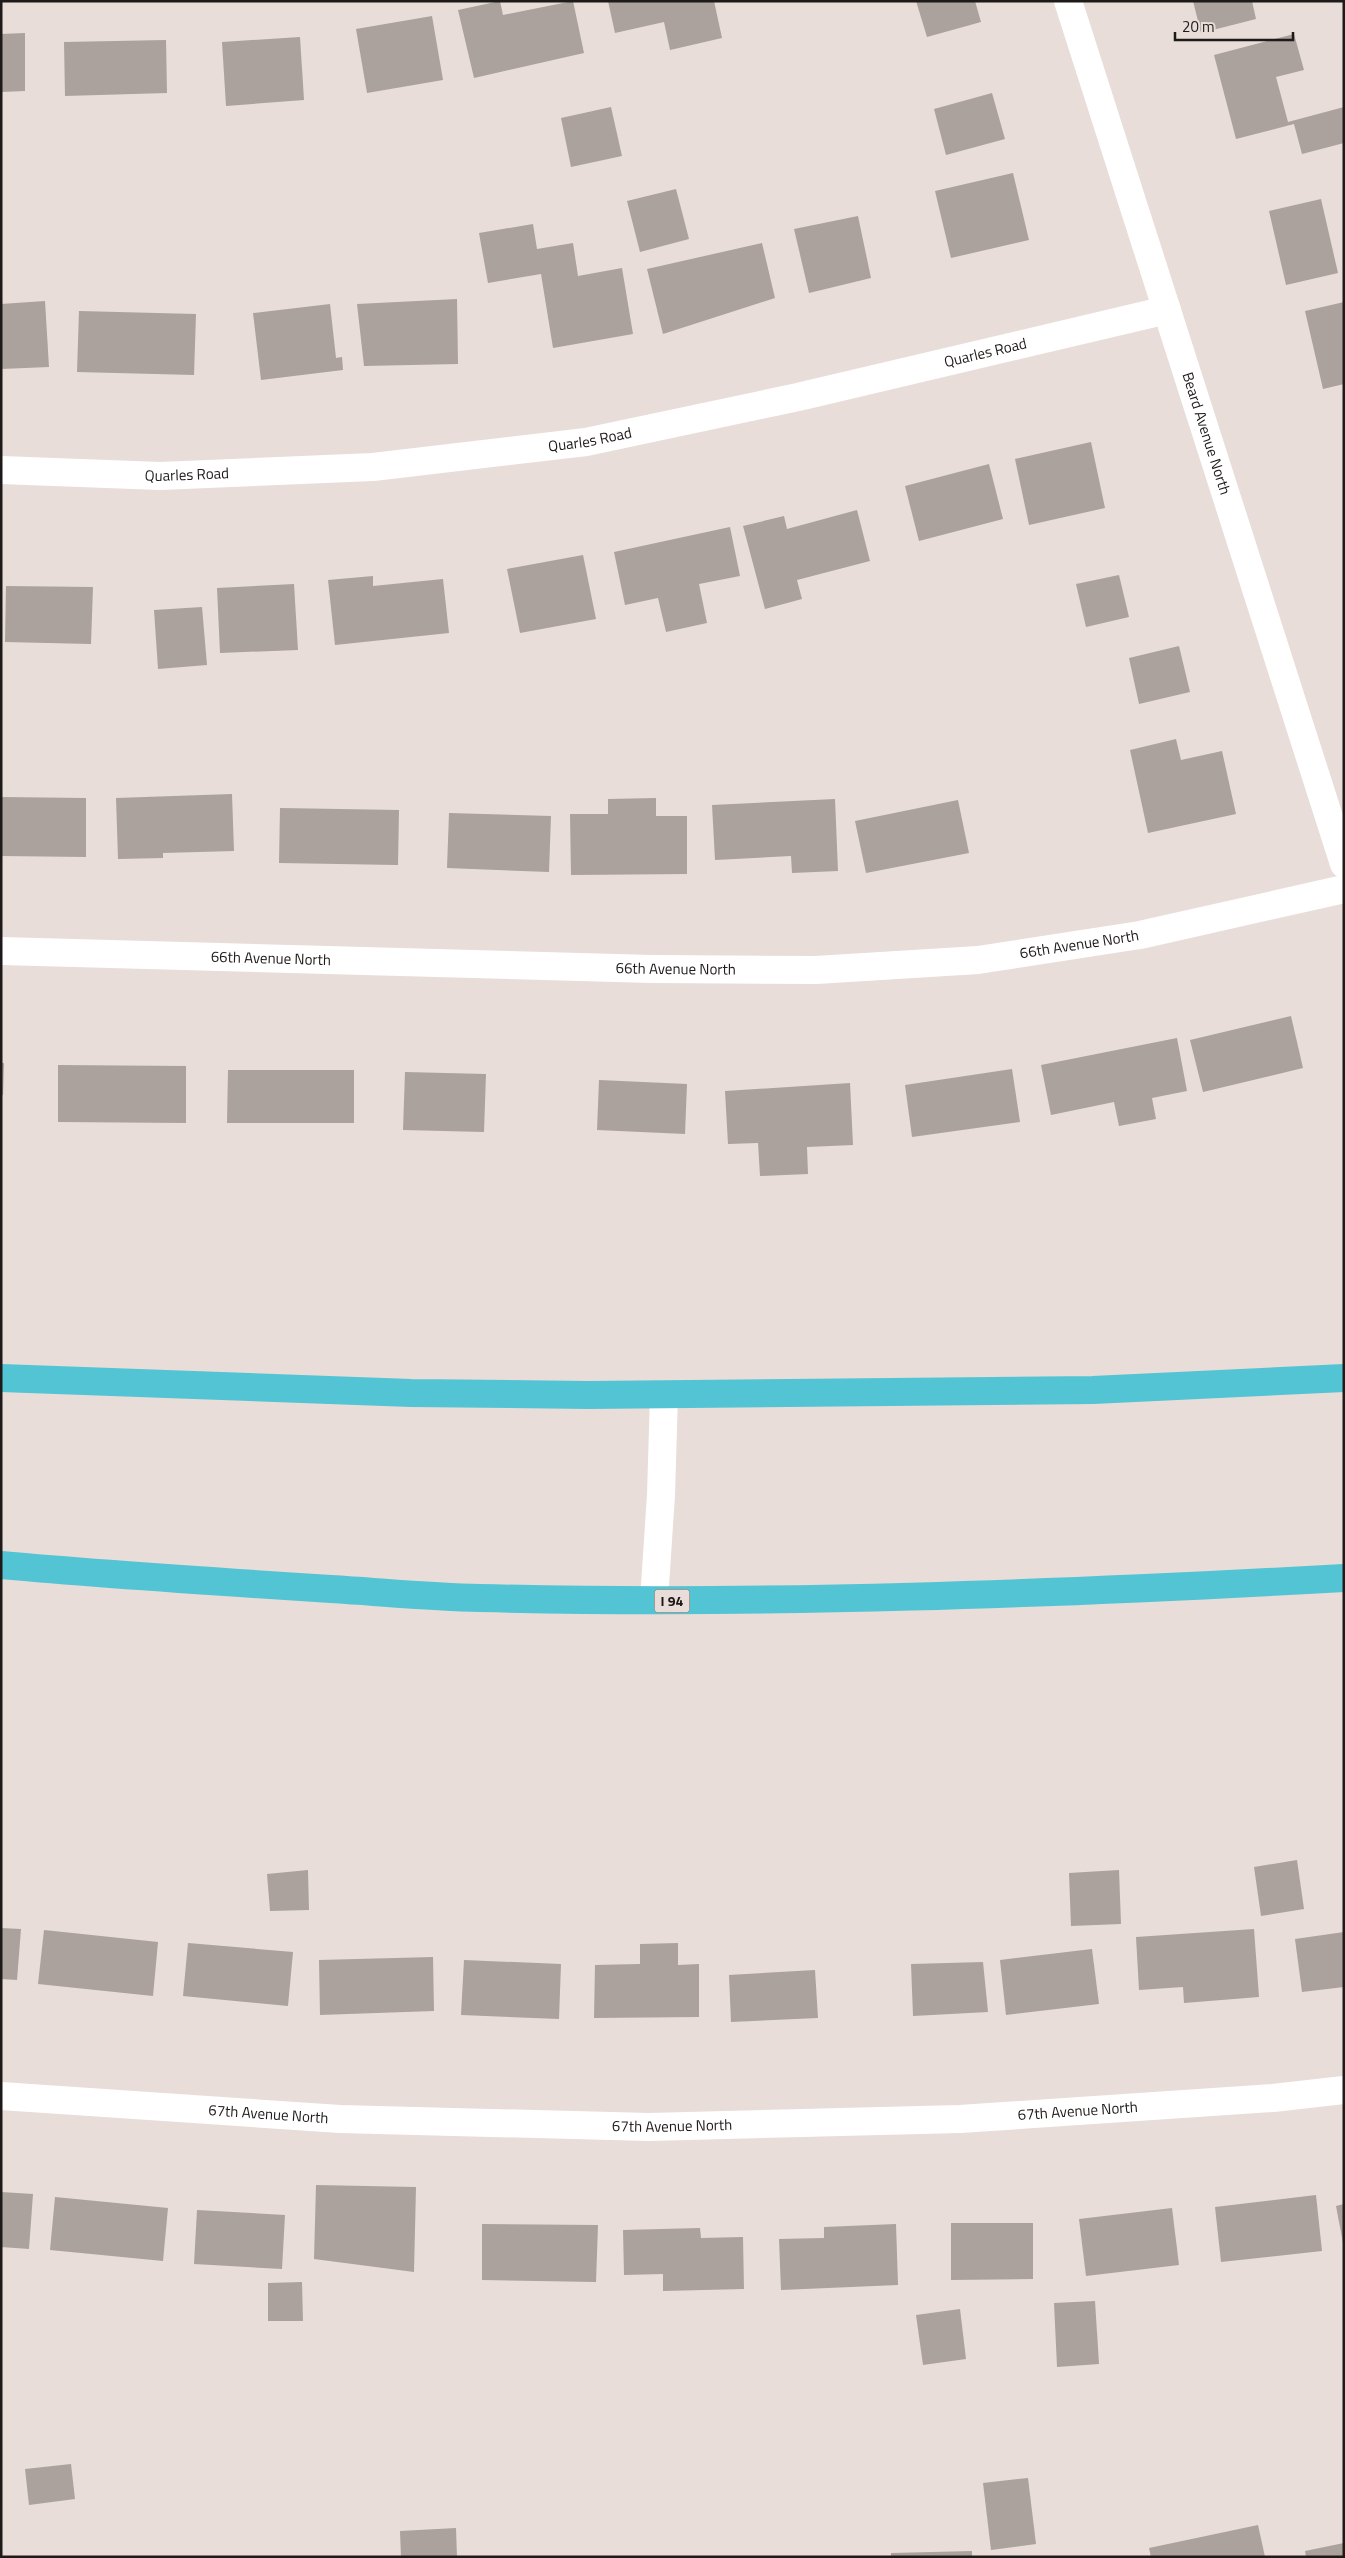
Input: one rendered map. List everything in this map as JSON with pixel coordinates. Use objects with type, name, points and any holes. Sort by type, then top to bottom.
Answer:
[{"type":"highway","points":[[1,1378],[411,1393],[664,1395],[1084,1390],[1344,1378]]},
{"type":"highway","name":"I 94","points":[[1,1565],[209,1582],[475,1598],[654,1600],[873,1598],[1136,1589],[1344,1578]]},
{"type":"street","name":"Beard Avenue North","points":[[1068,1],[1344,864]]},
{"type":"street","name":"Quarles Road","points":[[1,470],[160,476],[373,467],[586,442],[798,397],[1167,310]]},
{"type":"street","name":"66th Avenue North","points":[[1,951],[652,969],[816,970],[978,960],[1140,935],[1344,889]]},
{"type":"street","points":[[654,1600],[661,1495],[664,1395]]},
{"type":"street","name":"67th Avenue North","points":[[1,2096],[340,2119],[648,2127],[960,2119],[1273,2098],[1344,2090]]},
{"type":"building","points":[[500,1],[503,15],[573,1],[584,53],[474,78],[458,10]]},
{"type":"building","points":[[608,1],[714,1],[722,38],[670,50],[664,22],[615,33]]},
{"type":"building","points":[[916,1],[975,1],[981,22],[927,37]]},
{"type":"building","points":[[1193,1],[1252,1],[1256,19],[1201,33]]},
{"type":"building","points":[[432,16],[443,80],[367,93],[356,29]]},
{"type":"building","points":[[25,33],[25,91],[1,92],[1,34]]},
{"type":"building","points":[[1294,34],[1304,70],[1276,77],[1288,122],[1344,107],[1344,143],[1302,154],[1294,124],[1236,139],[1214,55]]},
{"type":"building","points":[[300,37],[304,100],[226,106],[222,42]]},
{"type":"building","points":[[166,40],[167,93],[65,96],[64,42]]},
{"type":"building","points":[[992,93],[1005,139],[946,155],[934,109]]},
{"type":"building","points":[[611,107],[622,156],[571,167],[561,118]]},
{"type":"building","points":[[1013,173],[1029,240],[951,258],[935,191]]},
{"type":"building","points":[[676,189],[689,239],[640,252],[627,201]]},
{"type":"building","points":[[1321,199],[1338,273],[1286,285],[1269,211]]},
{"type":"building","points":[[858,216],[871,278],[809,293],[794,229]]},
{"type":"building","points":[[533,224],[537,249],[573,243],[578,276],[622,268],[633,334],[553,348],[541,274],[488,283],[479,233]]},
{"type":"building","points":[[762,243],[775,298],[663,334],[647,269]]},
{"type":"building","points":[[457,299],[458,364],[364,366],[357,304]]},
{"type":"building","points":[[45,301],[49,367],[1,369],[1,304]]},
{"type":"building","points":[[1344,302],[1344,384],[1323,389],[1305,311]]},
{"type":"building","points":[[330,304],[336,358],[342,357],[343,370],[261,380],[253,313]]},
{"type":"building","points":[[79,311],[196,314],[194,375],[77,372]]},
{"type":"building","points":[[1091,442],[1105,508],[1029,525],[1015,459]]},
{"type":"building","points":[[989,464],[1003,519],[919,541],[905,486]]},
{"type":"building","points":[[857,510],[870,561],[797,580],[802,599],[765,609],[743,526],[784,516],[787,529]]},
{"type":"building","points":[[730,527],[740,576],[699,584],[707,623],[666,632],[658,598],[625,605],[614,552]]},
{"type":"building","points":[[583,555],[596,619],[520,633],[507,569]]},
{"type":"building","points":[[1119,575],[1129,617],[1086,627],[1076,584]]},
{"type":"building","points":[[373,576],[373,586],[443,579],[449,633],[335,645],[328,580]]},
{"type":"building","points":[[294,584],[298,650],[220,653],[217,588]]},
{"type":"building","points":[[6,586],[93,587],[91,644],[5,642]]},
{"type":"building","points":[[202,607],[207,665],[158,669],[154,610]]},
{"type":"building","points":[[1179,646],[1190,692],[1139,704],[1129,658]]},
{"type":"building","points":[[1176,739],[1181,760],[1222,751],[1236,814],[1148,833],[1130,750]]},
{"type":"building","points":[[232,794],[234,851],[163,853],[163,858],[118,859],[116,798]]},
{"type":"building","points":[[1,797],[86,798],[86,857],[1,856]]},
{"type":"building","points":[[656,798],[656,816],[687,816],[687,874],[571,875],[570,814],[608,814],[608,799]]},
{"type":"building","points":[[835,799],[838,871],[792,873],[791,856],[715,860],[712,805]]},
{"type":"building","points":[[958,800],[969,853],[866,873],[855,821]]},
{"type":"building","points":[[280,808],[399,810],[398,865],[279,863]]},
{"type":"building","points":[[449,813],[551,816],[549,872],[447,868]]},
{"type":"building","points":[[1291,1016],[1303,1068],[1203,1092],[1190,1040]]},
{"type":"building","points":[[1177,1038],[1187,1091],[1152,1098],[1156,1119],[1119,1126],[1114,1102],[1051,1115],[1041,1065]]},
{"type":"building","points":[[1,1063],[4,1063],[3,1095],[1,1095]]},
{"type":"building","points":[[58,1065],[186,1066],[186,1123],[58,1122]]},
{"type":"building","points":[[1012,1069],[1020,1122],[912,1137],[905,1085]]},
{"type":"building","points":[[228,1070],[354,1070],[354,1123],[227,1123]]},
{"type":"building","points":[[405,1072],[486,1074],[484,1132],[403,1130]]},
{"type":"building","points":[[599,1080],[687,1084],[685,1134],[597,1130]]},
{"type":"building","points":[[850,1083],[853,1145],[807,1147],[808,1174],[760,1176],[758,1143],[728,1144],[725,1091]]},
{"type":"building","points":[[1297,1860],[1304,1909],[1261,1916],[1254,1867]]},
{"type":"building","points":[[308,1870],[309,1910],[270,1911],[267,1874]]},
{"type":"building","points":[[1119,1870],[1121,1924],[1071,1926],[1069,1873]]},
{"type":"building","points":[[1,1928],[21,1929],[17,1980],[1,1979]]},
{"type":"building","points":[[1254,1929],[1259,1997],[1184,2003],[1183,1987],[1139,1990],[1136,1937]]},
{"type":"building","points":[[44,1930],[158,1942],[153,1996],[38,1984]]},
{"type":"building","points":[[1344,1932],[1344,1987],[1302,1992],[1295,1939]]},
{"type":"building","points":[[188,1943],[293,1952],[288,2006],[183,1996]]},
{"type":"building","points":[[678,1943],[678,1965],[699,1964],[699,2017],[594,2018],[595,1965],[640,1964],[640,1944]]},
{"type":"building","points":[[1092,1949],[1099,2004],[1006,2015],[1000,1960]]},
{"type":"building","points":[[433,1957],[434,2011],[320,2015],[319,1960]]},
{"type":"building","points":[[464,1960],[561,1964],[559,2019],[461,2015]]},
{"type":"building","points":[[983,1962],[988,2012],[913,2016],[911,1964]]},
{"type":"building","points":[[815,1970],[818,2018],[731,2022],[729,1975]]},
{"type":"building","points":[[316,2185],[416,2187],[414,2272],[314,2259]]},
{"type":"building","points":[[1,2192],[33,2194],[29,2249],[1,2247]]},
{"type":"building","points":[[1316,2195],[1322,2251],[1221,2262],[1215,2207]]},
{"type":"building","points":[[55,2197],[168,2208],[163,2261],[50,2250]]},
{"type":"building","points":[[1344,2204],[1344,2243],[1343,2243],[1336,2206]]},
{"type":"building","points":[[1172,2208],[1179,2265],[1086,2276],[1079,2219]]},
{"type":"building","points":[[197,2210],[285,2215],[282,2269],[194,2264]]},
{"type":"building","points":[[951,2223],[1033,2223],[1033,2279],[951,2280]]},
{"type":"building","points":[[482,2224],[598,2225],[596,2282],[482,2280]]},
{"type":"building","points":[[896,2224],[898,2285],[781,2290],[779,2239],[824,2238],[824,2227]]},
{"type":"building","points":[[700,2228],[701,2238],[743,2237],[744,2289],[663,2291],[663,2274],[624,2275],[623,2230]]},
{"type":"building","points":[[302,2282],[303,2321],[268,2321],[268,2283]]},
{"type":"building","points":[[1095,2301],[1099,2364],[1057,2367],[1054,2303]]},
{"type":"building","points":[[960,2309],[966,2359],[923,2365],[916,2315]]},
{"type":"building","points":[[71,2464],[75,2499],[29,2505],[25,2469]]},
{"type":"building","points":[[1028,2478],[1036,2544],[991,2550],[983,2483]]},
{"type":"building","points":[[1258,2525],[1265,2557],[1151,2557],[1149,2548]]},
{"type":"building","points":[[456,2528],[457,2557],[401,2557],[400,2531]]},
{"type":"building","points":[[1344,2543],[1344,2557],[1306,2557],[1305,2551]]},
{"type":"building","points":[[972,2551],[972,2557],[891,2557],[891,2553]]}]
